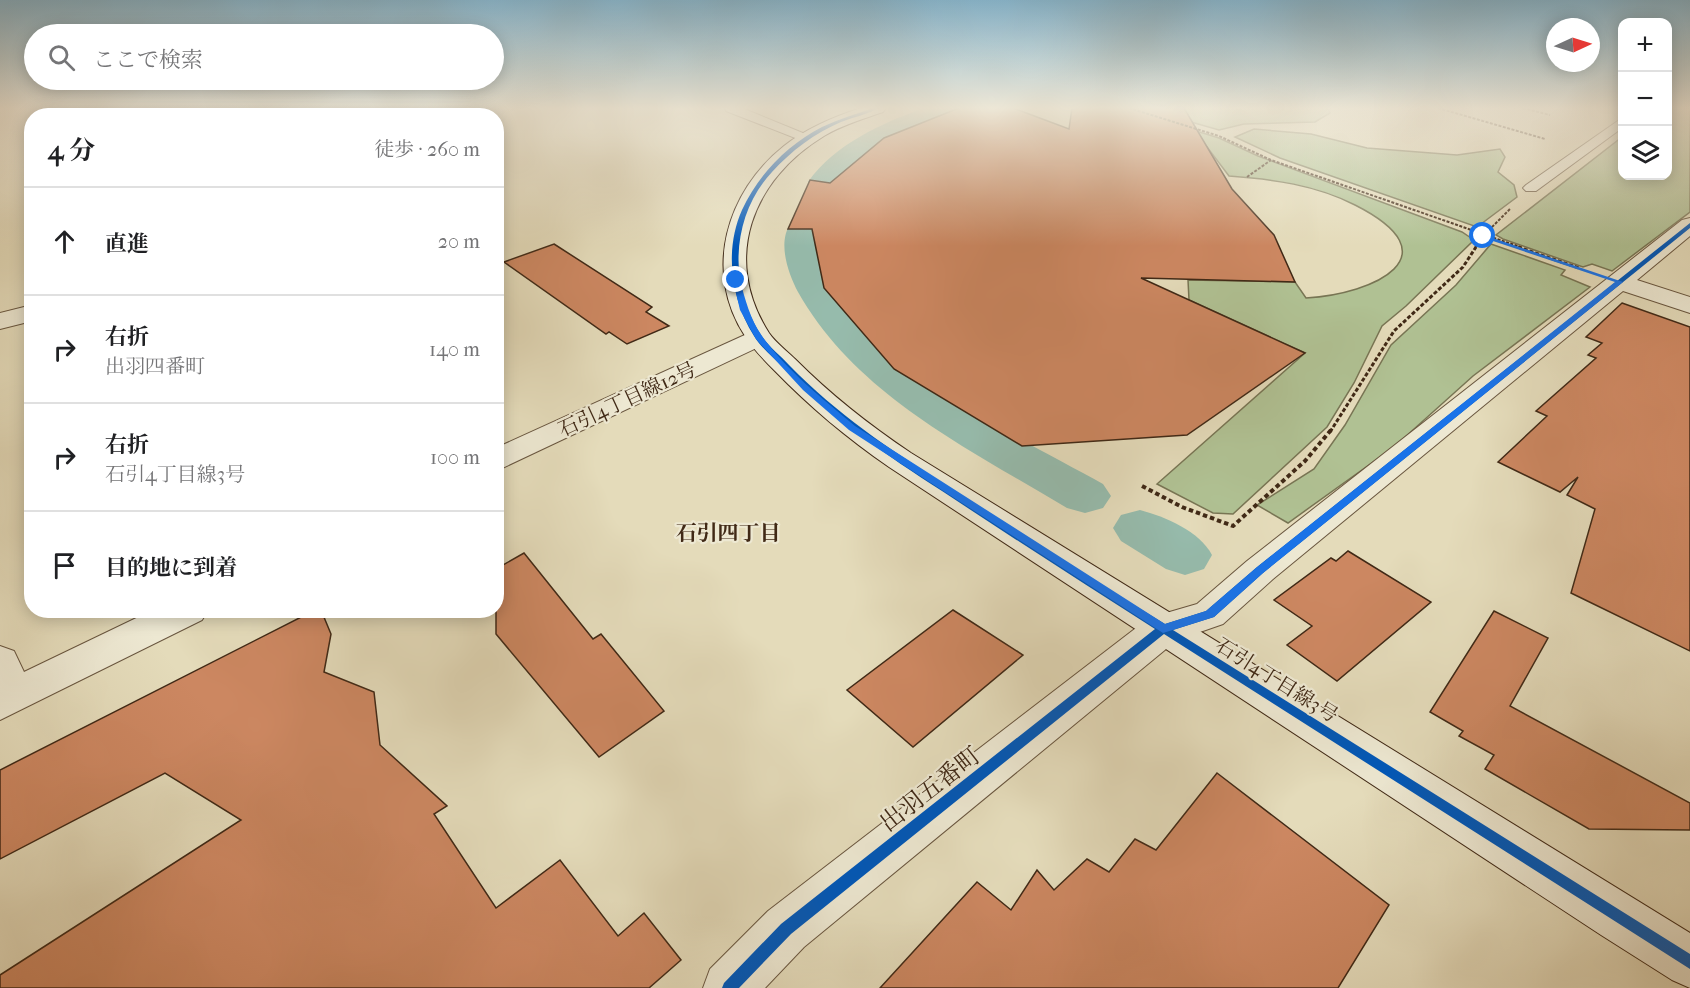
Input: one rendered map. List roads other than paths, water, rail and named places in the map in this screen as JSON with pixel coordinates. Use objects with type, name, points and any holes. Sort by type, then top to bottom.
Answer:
[{"type":"street","name":"石引4丁目線3号","points":[[789,154],[759,184],[738,221],[734,239],[736,280],[744,310],[758,337],[806,388],[852,428],[1163,629],[1690,962]]},
{"type":"street","points":[[1163,629],[1210,614],[1260,570],[1690,225]]},
{"type":"street","points":[[1620,282],[1690,305]]},
{"type":"street","points":[[0,321],[24,315]]},
{"type":"street","name":"石引4丁目線12号","points":[[504,457],[758,337]]},
{"type":"street","points":[[4,687],[170,618]]},
{"type":"street","name":"出羽五番町","points":[[729,988],[786,929],[1163,629]]},
{"type":"lane","points":[[1531,188],[1581,154]]},
{"type":"waterway","points":[[824,182],[854,154]]},
{"type":"waterway","points":[[803,230],[803,249],[810,279],[831,314],[859,346],[892,376],[930,404],[970,430],[1085,496]]},
{"type":"waterway","points":[[1140,528],[1185,555]]},
{"type":"district","name":"石引四丁目","points":[[728,533]]}]
